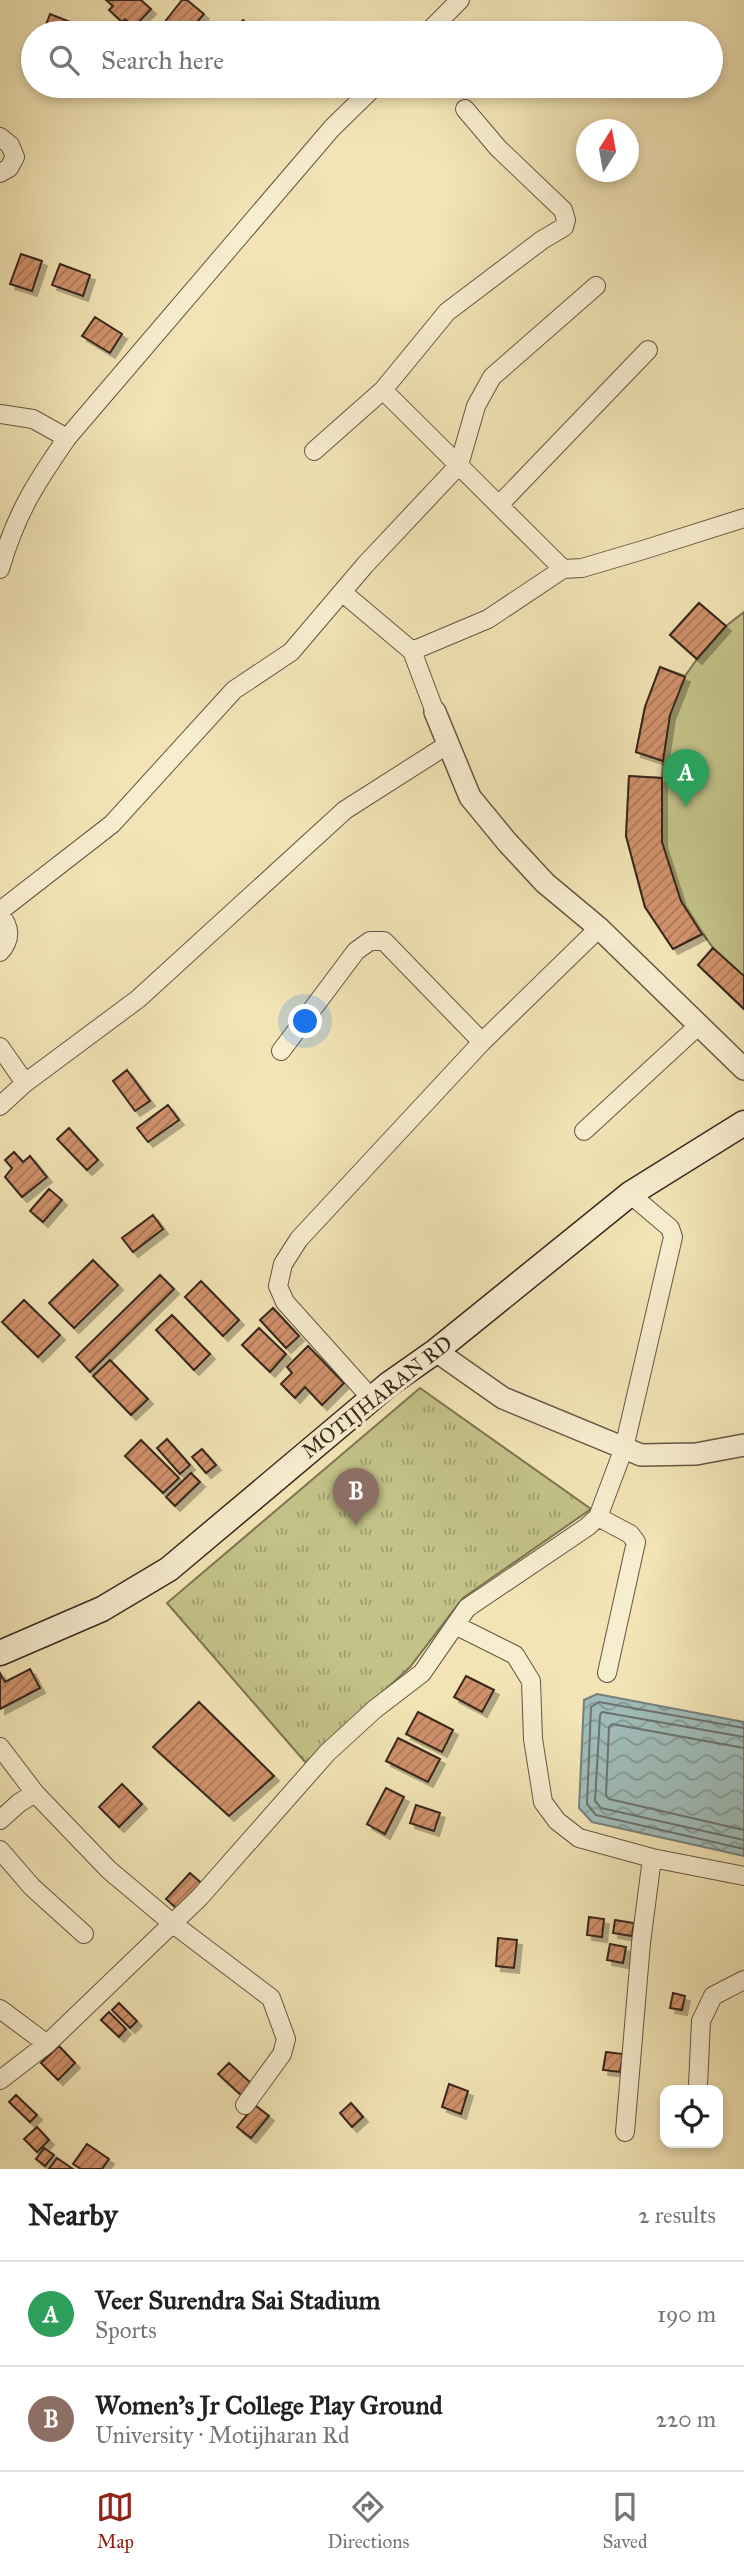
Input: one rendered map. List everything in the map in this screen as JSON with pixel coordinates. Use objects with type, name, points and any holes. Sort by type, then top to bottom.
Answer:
[{"type":"main road","name":"MOTIJHARAN RD","points":[[0,1653],[102,1609],[169,1569],[389,1384],[436,1351],[630,1194],[742,1127]]},
{"type":"street","points":[[439,21],[460,0]]},
{"type":"street","points":[[0,569],[9,537],[27,497],[67,438],[332,128],[362,98]]},
{"type":"street","points":[[314,451],[383,390],[447,312],[542,240],[564,227],[566,220],[563,210],[498,148],[466,109]]},
{"type":"street","points":[[0,136],[10,145],[15,157],[9,168],[0,173]]},
{"type":"street","points":[[0,952],[6,945],[9,933],[0,913],[112,824],[234,690],[291,652],[365,565],[459,466],[476,406],[492,377],[596,286]]},
{"type":"street","points":[[499,505],[648,350]]},
{"type":"street","points":[[383,390],[563,569]]},
{"type":"street","points":[[0,414],[33,419],[67,438]]},
{"type":"street","points":[[412,651],[488,619],[563,569],[582,568],[744,518]]},
{"type":"street","points":[[342,592],[412,651],[447,745],[470,797],[507,842],[545,883],[599,928],[744,1069]]},
{"type":"street","points":[[0,1106],[25,1083],[138,999],[345,810],[447,745]]},
{"type":"street","points":[[372,1399],[285,1303],[278,1286],[284,1264],[299,1239],[482,1042],[599,928]]},
{"type":"street","points":[[281,1051],[356,951],[370,941],[384,941],[482,1042]]},
{"type":"street","points":[[584,1130],[698,1026]]},
{"type":"street","points":[[0,1047],[25,1083]]},
{"type":"street","points":[[0,2080],[47,2044],[200,1897],[327,1753],[375,1709],[422,1673],[467,1608],[587,1527],[597,1517],[624,1448],[673,1237],[670,1228],[630,1194]]},
{"type":"street","points":[[436,1351],[503,1398],[641,1455],[696,1454],[744,1445]]},
{"type":"street","points":[[597,1517],[630,1534],[636,1542],[607,1673]]},
{"type":"street","points":[[454,1625],[515,1655],[531,1681],[533,1739],[543,1802],[557,1821],[579,1838],[652,1858],[744,1877]]},
{"type":"street","points":[[0,1747],[35,1793],[109,1870],[172,1923],[271,1998],[286,2039],[282,2054],[245,2105]]},
{"type":"street","points":[[0,1820],[35,1793]]},
{"type":"street","points":[[0,1850],[48,1903],[84,1934]]},
{"type":"street","points":[[625,2132],[641,1944],[652,1858]]},
{"type":"street","points":[[698,2085],[701,2021],[713,1996],[744,1980]]},
{"type":"street","points":[[0,2009],[47,2044]]},
{"type":"green space","points":[[699,603],[726,626],[744,612],[744,1009],[698,965],[713,948],[703,934],[673,949],[645,907],[626,836],[629,776],[662,778],[663,761],[636,752],[645,707],[660,667],[685,676],[697,659],[670,635]]},
{"type":"green space","points":[[420,1388],[591,1509],[463,1598],[410,1667],[306,1763],[167,1603]]},
{"type":"water","points":[[597,1694],[744,1722],[744,1856],[592,1822],[579,1808],[584,1700]]},
{"type":"building","points":[[106,0],[141,0],[151,9],[140,21],[121,21],[109,10],[113,6]]},
{"type":"building","points":[[182,0],[187,0],[204,14],[198,21],[165,21]]},
{"type":"building","points":[[50,14],[68,21],[47,21]]},
{"type":"building","points":[[21,254],[42,261],[32,291],[10,284]]},
{"type":"building","points":[[60,264],[90,275],[83,296],[52,285]]},
{"type":"building","points":[[95,317],[122,334],[110,353],[82,336]]},
{"type":"building","points":[[699,603],[726,626],[697,659],[670,635]]},
{"type":"building","points":[[660,667],[685,677],[670,715],[663,761],[636,752],[645,707]]},
{"type":"building","points":[[629,776],[662,778],[662,842],[681,901],[702,934],[673,949],[645,907],[626,836]]},
{"type":"building","points":[[713,948],[744,976],[744,1009],[698,965]]},
{"type":"building","points":[[127,1070],[150,1101],[135,1111],[113,1081]]},
{"type":"building","points":[[168,1105],[179,1120],[148,1142],[137,1128]]},
{"type":"building","points":[[69,1128],[98,1160],[87,1170],[57,1139]]},
{"type":"building","points":[[14,1152],[23,1162],[30,1156],[47,1177],[22,1197],[5,1177],[12,1168],[5,1160]]},
{"type":"building","points":[[49,1189],[62,1200],[43,1222],[30,1211]]},
{"type":"building","points":[[153,1215],[163,1229],[133,1252],[122,1238]]},
{"type":"building","points":[[93,1260],[118,1285],[74,1328],[49,1303]]},
{"type":"building","points":[[160,1275],[174,1289],[90,1372],[76,1357]]},
{"type":"building","points":[[201,1281],[239,1320],[223,1336],[185,1297]]},
{"type":"building","points":[[24,1300],[60,1335],[38,1357],[2,1322]]},
{"type":"building","points":[[273,1308],[299,1336],[286,1348],[260,1320]]},
{"type":"building","points":[[172,1315],[210,1354],[194,1370],[156,1330]]},
{"type":"building","points":[[259,1328],[286,1354],[270,1372],[242,1345]]},
{"type":"building","points":[[308,1346],[344,1383],[322,1405],[305,1387],[295,1398],[281,1384],[292,1373],[287,1367]]},
{"type":"building","points":[[110,1360],[148,1399],[131,1415],[93,1376]]},
{"type":"building","points":[[167,1439],[190,1465],[180,1474],[157,1448]]},
{"type":"building","points":[[141,1440],[179,1478],[163,1493],[125,1456]]},
{"type":"building","points":[[202,1449],[216,1465],[206,1473],[192,1457]]},
{"type":"building","points":[[191,1473],[200,1482],[175,1506],[166,1497]]},
{"type":"building","points":[[30,1669],[40,1688],[0,1709],[0,1673],[5,1682]]},
{"type":"building","points":[[466,1676],[494,1690],[482,1712],[454,1697]]},
{"type":"building","points":[[199,1702],[274,1776],[229,1816],[153,1747]]},
{"type":"building","points":[[418,1712],[453,1730],[442,1752],[406,1734]]},
{"type":"building","points":[[398,1738],[440,1759],[428,1782],[386,1761]]},
{"type":"building","points":[[122,1784],[142,1804],[119,1827],[99,1807]]},
{"type":"building","points":[[386,1788],[404,1797],[385,1834],[367,1824]]},
{"type":"building","points":[[416,1805],[440,1813],[434,1831],[410,1823]]},
{"type":"building","points":[[190,1873],[206,1887],[182,1913],[166,1899]]},
{"type":"building","points":[[589,1917],[604,1919],[602,1937],[587,1935]]},
{"type":"building","points":[[615,1920],[634,1923],[632,1936],[613,1933]]},
{"type":"building","points":[[498,1938],[517,1940],[514,1968],[496,1966]]},
{"type":"building","points":[[610,1944],[626,1947],[623,1963],[607,1960]]},
{"type":"building","points":[[673,1993],[685,1996],[682,2010],[670,2008]]},
{"type":"building","points":[[119,2003],[137,2021],[130,2028],[112,2010]]},
{"type":"building","points":[[109,2012],[126,2029],[119,2037],[101,2020]]},
{"type":"building","points":[[59,2046],[75,2063],[58,2080],[41,2063]]},
{"type":"building","points":[[606,2052],[623,2054],[620,2072],[603,2070]]},
{"type":"building","points":[[229,2063],[252,2084],[242,2096],[218,2074]]},
{"type":"building","points":[[449,2084],[468,2091],[461,2114],[442,2107]]},
{"type":"building","points":[[16,2095],[37,2115],[30,2122],[9,2102]]},
{"type":"building","points":[[351,2103],[363,2117],[352,2127],[340,2113]]},
{"type":"building","points":[[255,2105],[269,2116],[251,2138],[237,2127]]},
{"type":"building","points":[[37,2127],[49,2140],[37,2152],[24,2139]]},
{"type":"building","points":[[87,2144],[109,2159],[102,2169],[81,2169],[73,2164]]},
{"type":"building","points":[[44,2148],[54,2155],[45,2166],[36,2159]]},
{"type":"building","points":[[57,2158],[73,2169],[49,2169]]},
{"type":"place","name":"Veer Surendra Sai Stadium","points":[[686,807]]},
{"type":"place","name":"Women's Jr College Play Ground","points":[[356,1526]]}]
